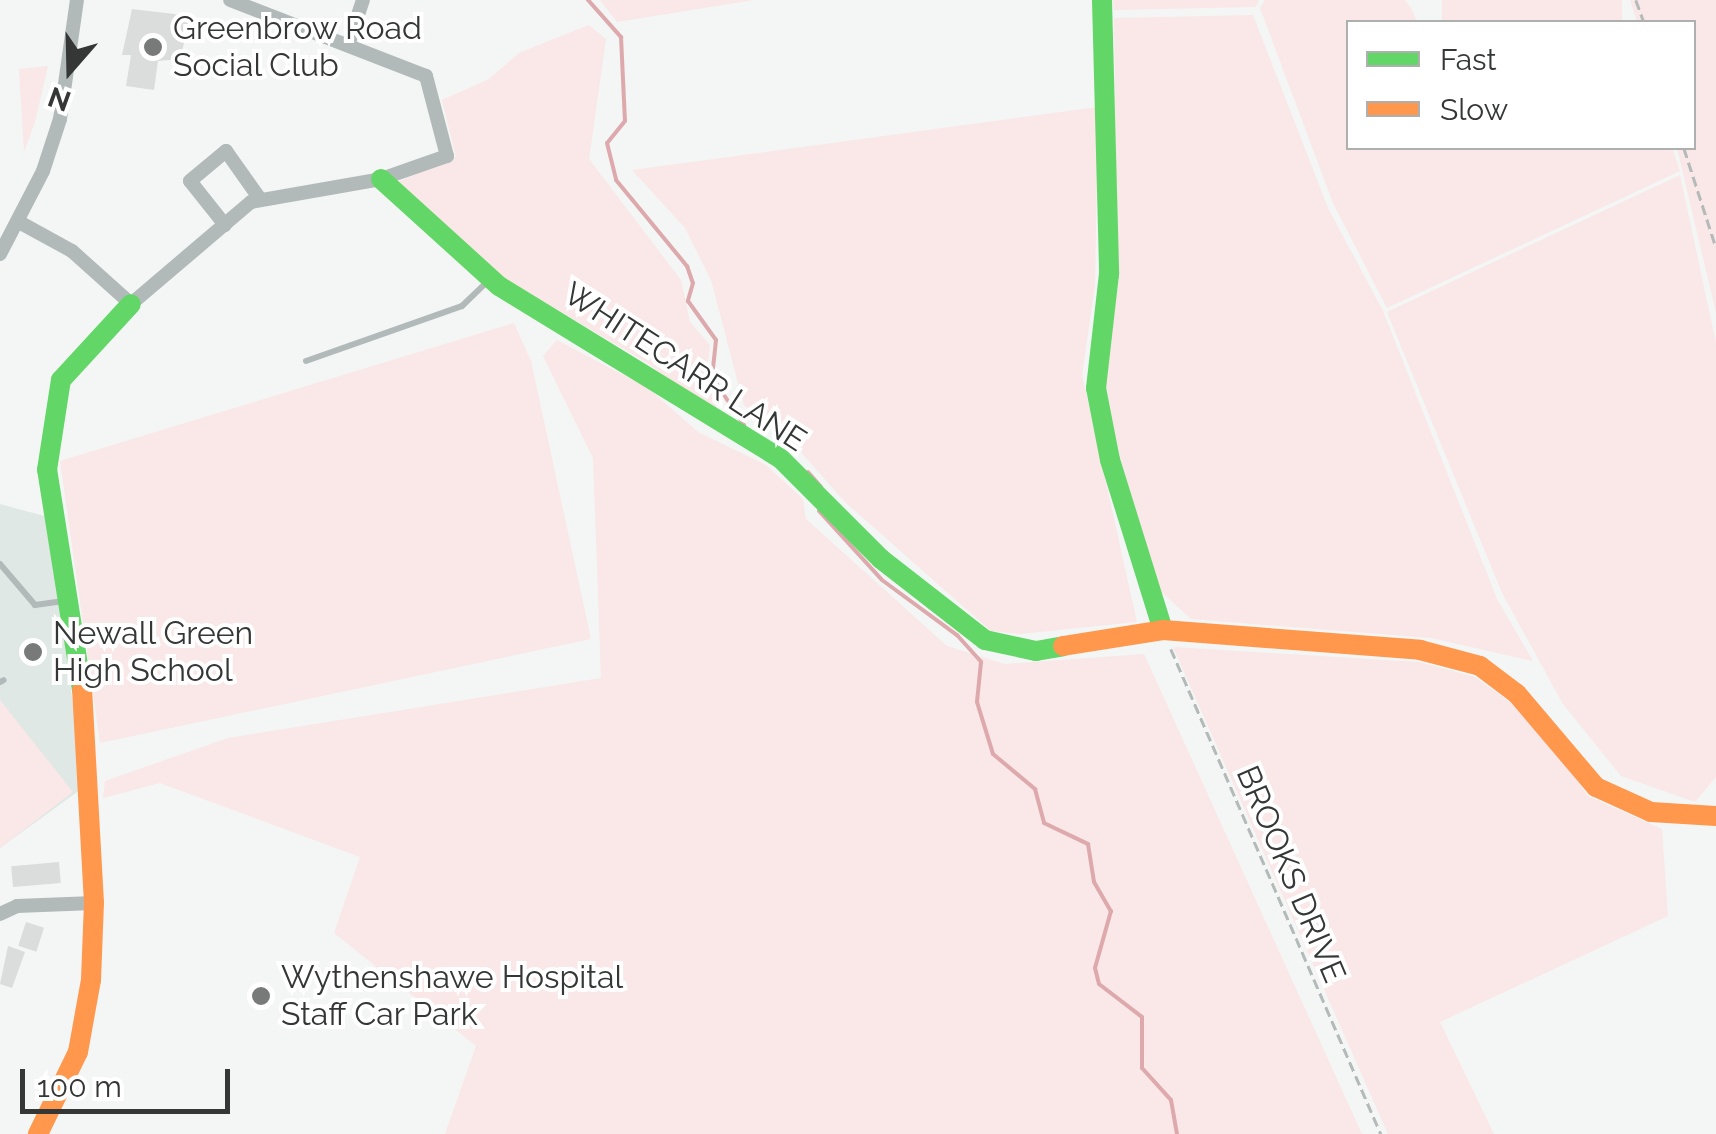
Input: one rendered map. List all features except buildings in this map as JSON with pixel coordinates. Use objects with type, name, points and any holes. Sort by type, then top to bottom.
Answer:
[{"type":"street","points":[[0,254],[19,222],[60,120],[77,0]]},
{"type":"street","points":[[38,1134],[78,1052],[94,904],[91,775],[70,600],[48,470],[61,380],[131,304],[260,199],[381,178],[447,156],[446,136],[426,76],[230,0]]},
{"type":"street","points":[[348,45],[363,0]]},
{"type":"street","points":[[1102,0],[1109,274],[1096,388],[1110,460],[1163,630]]},
{"type":"street","points":[[225,225],[190,181],[226,150],[260,199]]},
{"type":"street","name":"WHITECARR LANE","points":[[381,178],[490,278],[780,458],[881,559],[984,640],[1036,651],[1163,630],[1420,650],[1480,666],[1517,694],[1596,788],[1651,812],[1716,816]]},
{"type":"street","points":[[19,222],[72,251],[131,304]]},
{"type":"street","points":[[0,914],[16,906],[94,904]]},
{"type":"lane","points":[[306,361],[462,306],[490,278]]},
{"type":"lane","points":[[0,564],[35,605],[70,600]]},
{"type":"path","points":[[1685,150],[1716,247]]},
{"type":"path","name":"BROOKS DRIVE","points":[[1163,630],[1381,1134]]},
{"type":"shaded area","points":[[600,0],[754,0],[617,22]]},
{"type":"shaded area","points":[[1113,0],[1259,0],[1256,7],[1114,10]]},
{"type":"shaded area","points":[[1265,0],[1405,0],[1412,10],[1416,20],[1346,20],[1346,150],[1673,150],[1680,171],[1387,308],[1333,203],[1260,8]]},
{"type":"shaded area","points":[[1442,0],[1622,0],[1622,20],[1442,20]]},
{"type":"shaded area","points":[[1630,0],[1716,0],[1716,313],[1677,150],[1696,150],[1696,20],[1636,20]]},
{"type":"shaded area","points":[[1253,15],[1328,208],[1383,311],[1497,599],[1533,661],[1431,638],[1191,619],[1159,590],[1119,455],[1105,380],[1117,272],[1114,18]]},
{"type":"shaded area","points":[[589,25],[606,39],[589,159],[681,280],[690,322],[710,345],[706,378],[721,420],[646,362],[499,276],[395,183],[456,157],[442,100],[489,79],[519,53]]},
{"type":"shaded area","points":[[48,66],[35,122],[24,152],[19,69]]},
{"type":"shaded area","points":[[1098,107],[1095,285],[1082,375],[1137,622],[1020,634],[991,631],[845,502],[770,417],[744,406],[711,280],[685,228],[632,170]]},
{"type":"shaded area","points":[[1680,175],[1716,343],[1716,777],[1695,802],[1621,776],[1563,704],[1502,593],[1387,312]]},
{"type":"shaded area","points":[[514,323],[531,361],[591,639],[100,743],[60,461]]},
{"type":"shaded area","points":[[557,340],[648,388],[698,432],[766,465],[803,499],[806,519],[947,646],[1005,664],[1144,654],[1362,1134],[445,1134],[476,1046],[334,933],[360,857],[160,783],[103,798],[105,781],[228,738],[601,678],[593,458],[543,356]]},
{"type":"shaded area","name":"Newall Green High School","points":[[0,504],[48,517],[84,787],[0,848]]},
{"type":"shaded area","points":[[1173,647],[1419,662],[1475,677],[1533,719],[1588,796],[1662,829],[1668,916],[1440,1022],[1494,1134],[1388,1134]]},
{"type":"shaded area","points":[[0,700],[73,792],[0,848]]},
{"type":"waterway","points":[[588,0],[621,37],[625,121],[607,143],[616,180],[687,266],[693,283],[688,301],[716,340],[712,377],[744,425]]},
{"type":"waterway","points":[[808,472],[821,487]]},
{"type":"waterway","points":[[819,511],[882,580],[957,635],[981,662],[977,702],[993,754],[1035,789],[1044,823],[1088,844],[1094,882],[1111,911],[1095,968],[1099,984],[1142,1017],[1142,1068],[1171,1100],[1177,1134]]},
{"type":"traffic: fast","points":[[1102,0],[1109,274],[1096,388],[1110,460],[1163,630]]},
{"type":"traffic: fast","points":[[381,179],[499,286],[780,458],[881,559],[985,640],[1036,651],[1063,646]]},
{"type":"traffic: fast","points":[[82,690],[47,470],[61,380],[131,304]]},
{"type":"traffic: slow","points":[[1063,646],[1163,630],[1420,650],[1480,666],[1517,694],[1596,787],[1651,812],[1716,816]]},
{"type":"traffic: slow","points":[[38,1134],[78,1052],[91,980],[94,903],[82,690]]},
{"type":"place","name":"Greenbrow Road Social Club","points":[[153,47]]},
{"type":"place","name":"Newall Green High School","points":[[33,652]]},
{"type":"place","name":"Wythenshawe Hospital Staff Car Park","points":[[261,996]]}]
